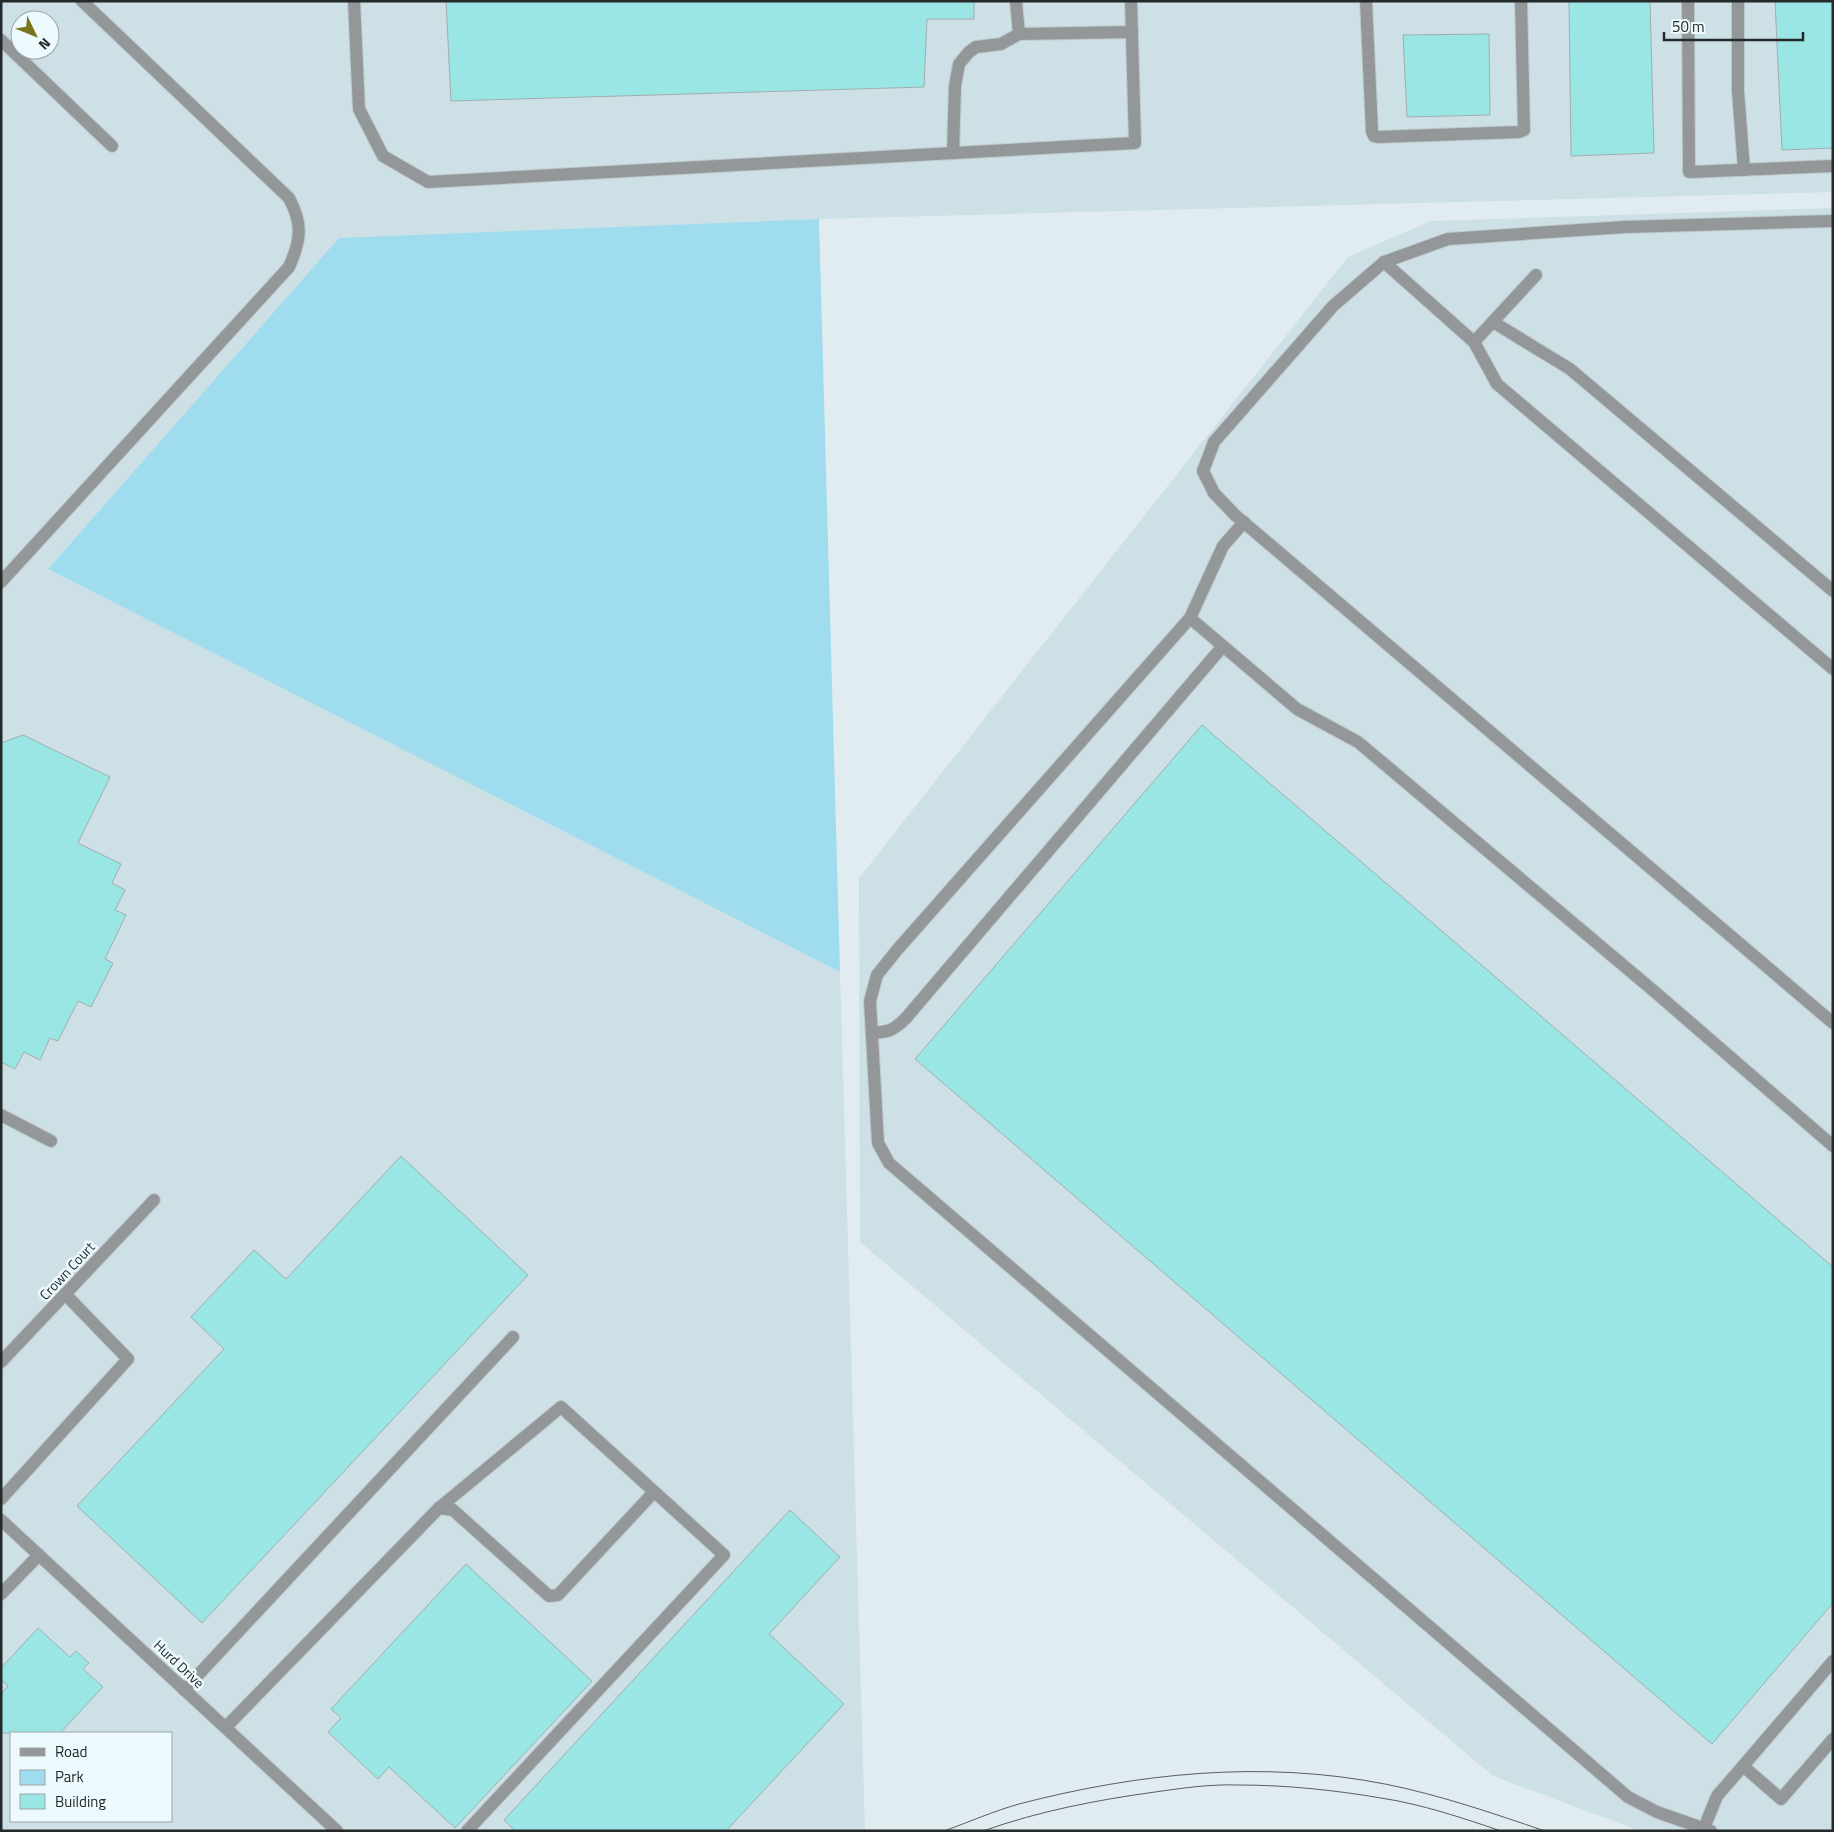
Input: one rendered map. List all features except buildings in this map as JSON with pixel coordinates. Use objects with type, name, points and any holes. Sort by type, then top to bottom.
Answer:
[{"type":"street","points":[[1,582],[289,267],[300,233],[299,219],[289,198],[82,1]]},
{"type":"street","points":[[354,1],[359,109],[383,156],[428,182],[1135,143],[1131,1]]},
{"type":"street","points":[[1016,1],[1019,34]]},
{"type":"street","points":[[1366,1],[1372,132],[1374,136],[1378,137],[1519,132],[1524,130],[1522,1]]},
{"type":"street","points":[[1688,1],[1689,172],[1833,166]]},
{"type":"street","points":[[1738,1],[1738,91],[1744,170]]},
{"type":"street","points":[[954,153],[955,86],[959,64],[976,47],[1001,44],[1019,34],[1132,32]]},
{"type":"street","points":[[1,40],[112,146]]},
{"type":"street","points":[[1833,221],[1625,227],[1448,239],[1384,262],[1332,306],[1214,442],[1203,471],[1214,493],[1244,522],[1833,1023]]},
{"type":"street","points":[[1384,262],[1474,342],[1496,384],[1833,669]]},
{"type":"street","points":[[1474,342],[1536,274]]},
{"type":"street","points":[[1493,322],[1570,369],[1833,591]]},
{"type":"street","points":[[1244,522],[1224,546],[1190,618],[877,975],[870,1000],[878,1143],[889,1163],[1628,1797],[1657,1812],[1707,1829],[1717,1796],[1833,1661]]},
{"type":"street","points":[[1190,618],[1297,709],[1358,742],[1655,992],[1833,1146]]},
{"type":"street","points":[[872,1033],[886,1032],[897,1027],[906,1018],[1223,646]]},
{"type":"street","points":[[1,1115],[51,1142]]},
{"type":"street","name":"Crown Court","points":[[1,1362],[154,1200]]},
{"type":"street","points":[[1,1499],[128,1358],[65,1294]]},
{"type":"street","points":[[184,1690],[513,1337]]},
{"type":"street","points":[[226,1727],[438,1508],[561,1407],[724,1555],[467,1831]]},
{"type":"street","points":[[438,1508],[454,1510],[549,1596],[558,1594],[654,1492]]},
{"type":"street","name":"Hurd Drive","points":[[1,1520],[337,1831]]},
{"type":"street","points":[[1,1594],[39,1555]]},
{"type":"street","points":[[1743,1766],[1781,1799],[1833,1739]]},
{"type":"shaded area","points":[[1,1],[1833,1],[1833,192],[819,219],[339,239],[48,569],[840,972],[865,1831],[1,1831]]},
{"type":"shaded area","points":[[1833,208],[1833,1831],[1640,1831],[1493,1776],[860,1242],[859,878],[1348,257],[1431,221]]},
{"type":"green space","points":[[819,219],[840,972],[48,569],[339,238]]},
{"type":"tram line","points":[[944,1831],[1019,1804],[1109,1784],[1201,1773],[1247,1772],[1293,1773],[1385,1784],[1446,1799],[1545,1831]]},
{"type":"tram line","points":[[983,1831],[1047,1812],[1090,1803],[1176,1789],[1228,1785],[1310,1788],[1381,1798],[1457,1816],[1501,1831]]}]
